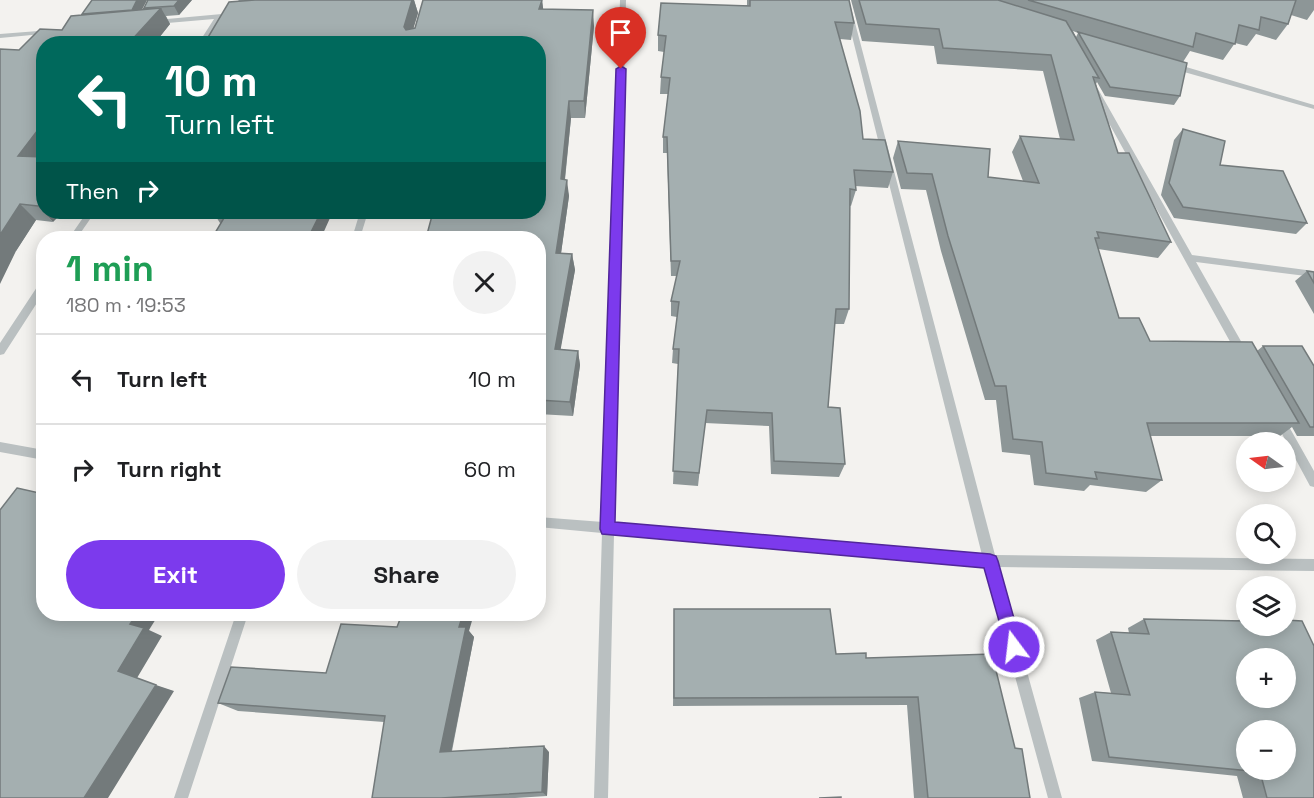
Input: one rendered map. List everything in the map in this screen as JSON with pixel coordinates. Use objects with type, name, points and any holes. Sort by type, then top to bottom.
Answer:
[{"type":"street","points":[[601,798],[623,0]]},
{"type":"street","points":[[846,0],[990,561],[1055,798]]},
{"type":"street","points":[[142,23],[242,14]]},
{"type":"street","points":[[206,36],[219,16]]},
{"type":"street","points":[[0,36],[59,31]]},
{"type":"street","points":[[1166,63],[1314,107]]},
{"type":"street","points":[[1091,84],[1246,360]]},
{"type":"street","points":[[1189,258],[1314,274]]},
{"type":"street","points":[[0,351],[36,296]]},
{"type":"street","points":[[1274,411],[1314,482]]},
{"type":"street","points":[[0,447],[36,454]]},
{"type":"street","points":[[546,523],[990,561],[1314,565]]},
{"type":"street","points":[[181,798],[240,621]]},
{"type":"building","points":[[92,0],[137,0],[132,10],[82,14]]},
{"type":"building","points":[[148,0],[179,0],[174,6],[144,8]]},
{"type":"building","points":[[412,0],[404,27],[406,30],[415,28],[423,0],[542,0],[539,9],[593,10],[584,101],[569,101],[561,179],[567,180],[556,253],[572,254],[555,349],[578,351],[570,402],[546,400],[546,231],[428,231],[431,219],[546,219],[546,36],[209,36],[229,2]]},
{"type":"building","points":[[750,0],[849,0],[854,23],[835,22],[860,111],[863,139],[885,140],[893,172],[854,170],[856,190],[850,189],[849,309],[836,309],[828,407],[840,408],[845,464],[774,461],[772,413],[707,410],[699,473],[673,471],[679,349],[673,349],[679,302],[671,301],[680,261],[671,261],[667,137],[663,137],[670,78],[661,77],[666,36],[658,35],[661,3],[750,6]]},
{"type":"building","points":[[859,0],[998,0],[1066,21],[1099,78],[1093,77],[1118,153],[1129,153],[1171,242],[1097,232],[1099,238],[1095,238],[1119,318],[1139,318],[1150,341],[1252,342],[1299,423],[1147,423],[1162,480],[1095,472],[1097,479],[1046,473],[1042,442],[1013,439],[1006,386],[995,386],[948,236],[932,174],[907,173],[898,141],[990,149],[988,177],[1039,183],[1020,136],[1074,140],[1051,55],[943,48],[939,29],[866,24]]},
{"type":"building","points":[[1028,0],[1296,0],[1288,24],[1261,17],[1259,30],[1239,25],[1235,44],[1196,33],[1193,47]]},
{"type":"building","points":[[161,8],[135,36],[36,36],[36,132],[18,156],[36,157],[36,206],[20,204],[0,235],[0,49],[19,50],[40,29],[62,30],[71,16]]},
{"type":"building","points":[[1078,32],[1187,63],[1180,96],[1110,87]]},
{"type":"building","points":[[1183,129],[1225,141],[1220,165],[1283,171],[1307,223],[1183,207],[1169,183]]},
{"type":"building","points":[[223,219],[318,219],[312,231],[216,231]]},
{"type":"building","points":[[1307,271],[1314,272],[1314,283]]},
{"type":"building","points":[[1263,346],[1302,346],[1314,366],[1314,427],[1310,427]]},
{"type":"building","points":[[17,488],[36,492],[36,621],[132,621],[130,624],[144,628],[118,671],[156,685],[84,798],[0,798],[0,510]]},
{"type":"building","points":[[674,609],[830,609],[836,654],[866,653],[866,658],[992,654],[1015,748],[1022,749],[1030,798],[928,798],[918,697],[674,698]]},
{"type":"building","points":[[1144,619],[1236,621],[1236,636],[1296,636],[1296,621],[1302,621],[1314,646],[1314,798],[1267,798],[1262,780],[1296,780],[1296,720],[1236,720],[1236,770],[1109,757],[1095,692],[1130,695],[1111,632],[1149,634]]},
{"type":"building","points":[[399,621],[461,621],[459,627],[466,627],[440,752],[544,746],[542,792],[441,798],[372,798],[385,716],[218,703],[231,667],[326,673],[341,624],[397,627]]},
{"type":"route","points":[[621,69],[607,529],[990,561],[1014,647]]}]
